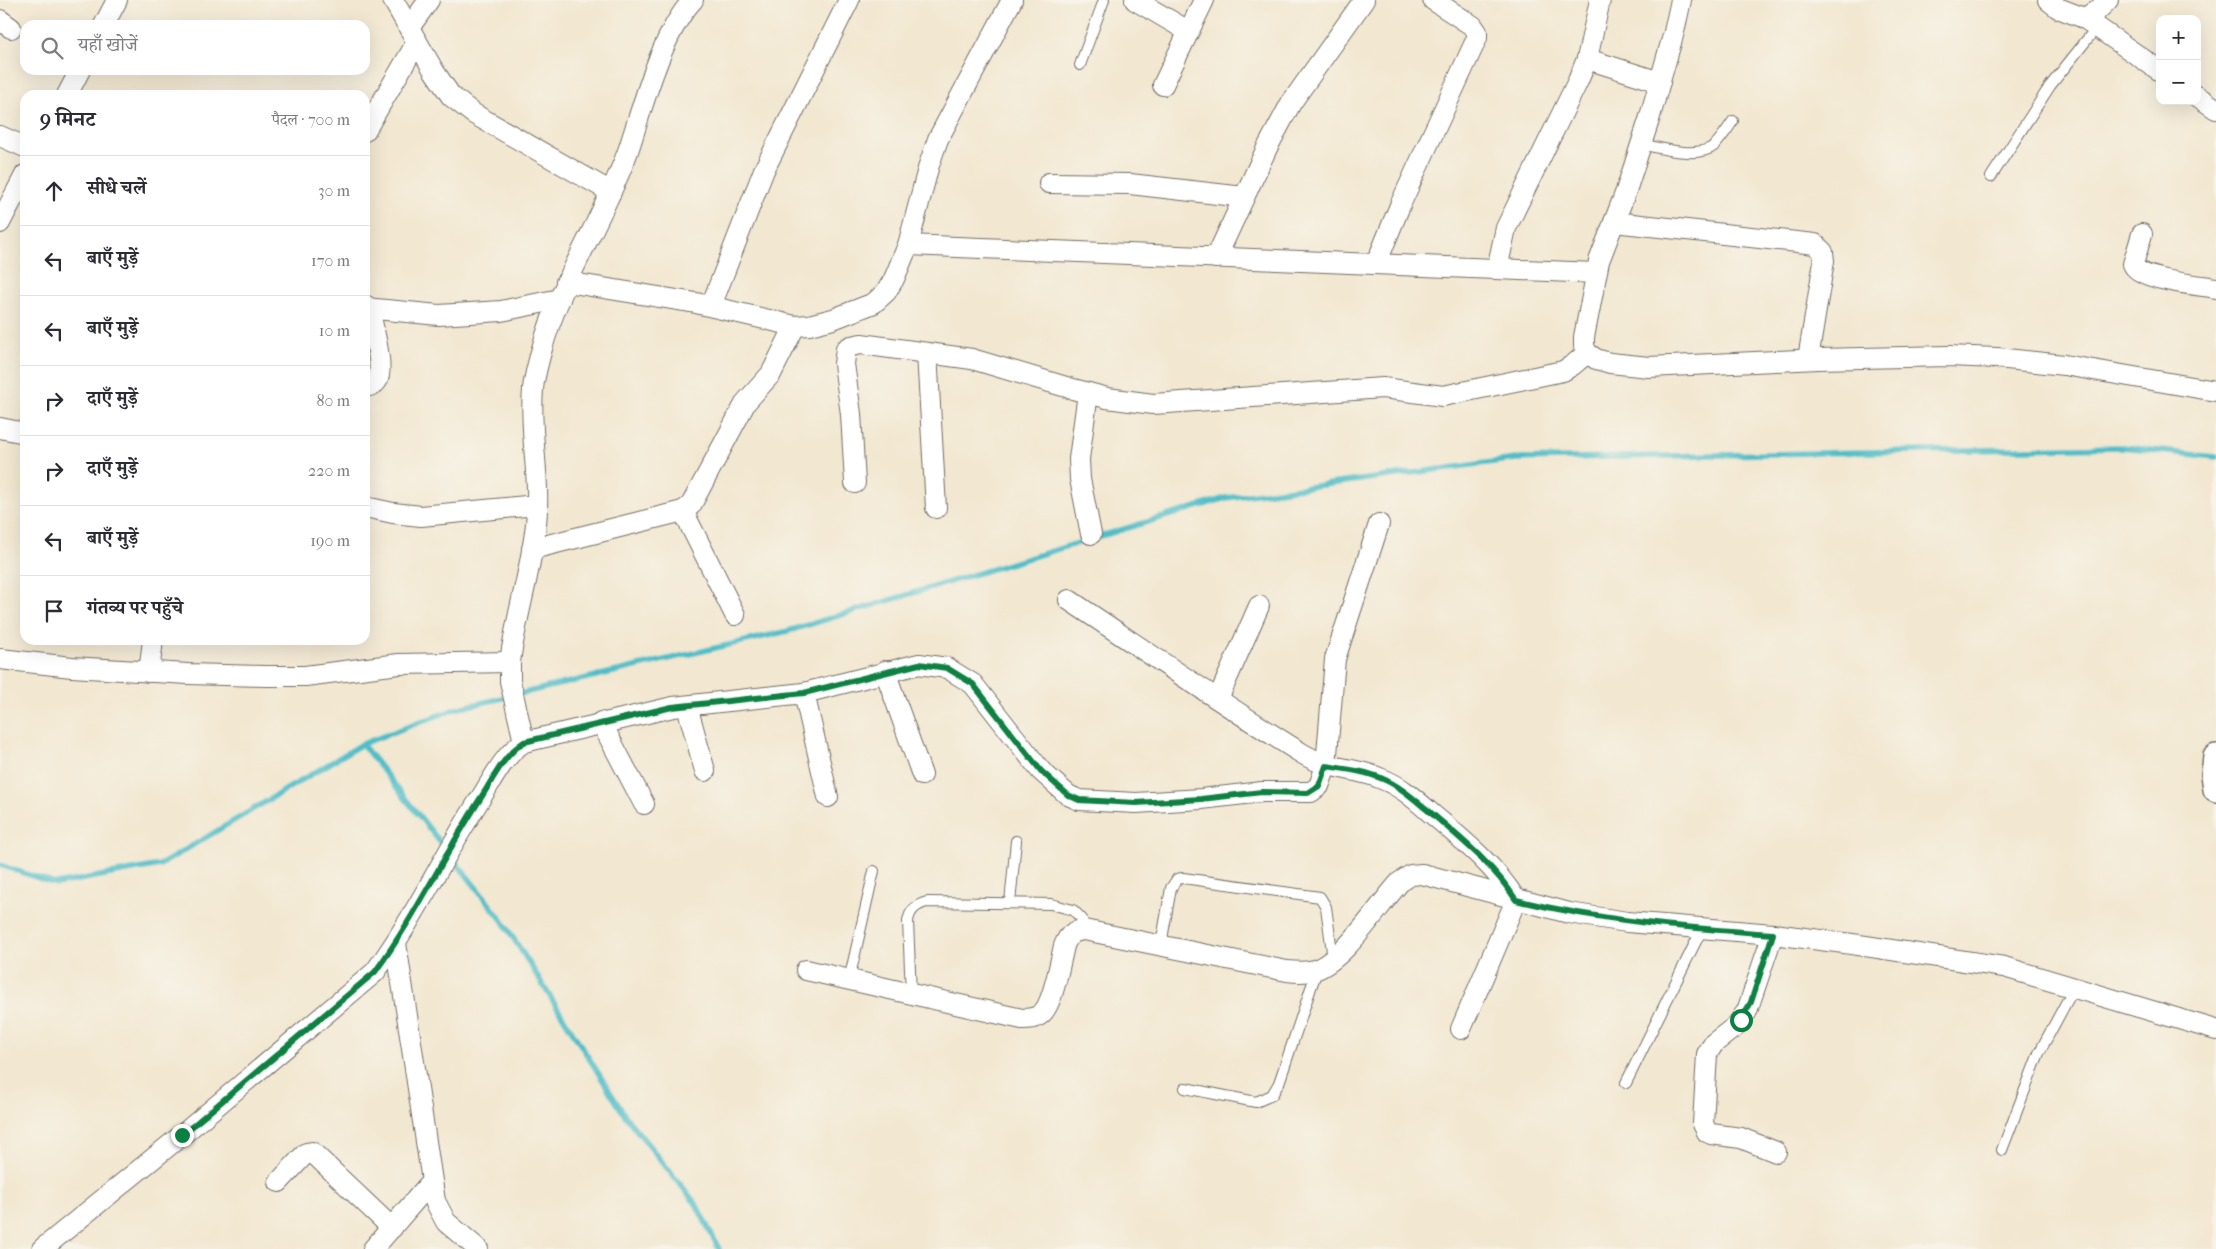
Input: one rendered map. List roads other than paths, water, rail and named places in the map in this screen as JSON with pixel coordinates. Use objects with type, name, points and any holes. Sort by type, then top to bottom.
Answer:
[{"type":"street","points":[[107,20],[117,0]]},
{"type":"street","points":[[393,0],[451,96],[474,114],[611,192]]},
{"type":"street","points":[[370,122],[428,0]]},
{"type":"street","points":[[524,742],[510,681],[510,662],[532,549],[537,506],[533,388],[542,350],[563,291],[611,192],[627,153],[649,88],[672,32],[684,10],[694,0]]},
{"type":"street","points":[[711,306],[764,170],[849,0]]},
{"type":"street","points":[[370,307],[439,315],[501,311],[563,291],[641,292],[796,326],[834,319],[874,302],[886,292],[908,245],[929,165],[938,139],[1012,0]]},
{"type":"street","points":[[1135,0],[1188,31]]},
{"type":"street","points":[[1163,85],[1204,0]]},
{"type":"street","points":[[1216,258],[1290,104],[1364,0]]},
{"type":"street","points":[[1376,264],[1401,203],[1477,38],[1477,32],[1473,26],[1433,0]]},
{"type":"street","points":[[1497,269],[1506,228],[1587,59],[1600,0]]},
{"type":"street","points":[[1681,0],[1674,32],[1641,144],[1614,222],[1598,261],[1584,337],[1584,346],[1587,353],[1596,359],[1610,363],[1650,367],[1808,359],[1948,356],[1997,358],[2064,365],[2216,391]]},
{"type":"street","points":[[2048,0],[2058,8],[2091,22],[2156,68]]},
{"type":"street","points":[[2091,22],[2108,0]]},
{"type":"street","points":[[1587,59],[1660,82]]},
{"type":"street","points":[[70,90],[77,75]]},
{"type":"street","points":[[2201,99],[2216,109]]},
{"type":"street","points":[[0,136],[20,145]]},
{"type":"street","points":[[1049,183],[1130,184],[1244,197]]},
{"type":"street","points":[[0,223],[20,185]]},
{"type":"street","points":[[1614,222],[1815,244],[1823,252],[1824,261],[1808,359]]},
{"type":"street","points":[[2142,234],[2132,264],[2138,271],[2150,276],[2216,288]]},
{"type":"street","points":[[908,245],[1596,273]]},
{"type":"street","points":[[370,326],[379,368],[377,381],[374,385],[370,386]]},
{"type":"street","points":[[532,549],[600,534],[683,511],[695,499],[746,402],[779,362],[796,326]]},
{"type":"street","points":[[855,483],[851,414],[844,364],[846,349],[861,344],[972,359],[1088,393],[1129,402],[1153,404],[1382,388],[1443,396],[1563,371],[1587,353]]},
{"type":"street","points":[[927,353],[936,508]]},
{"type":"street","points":[[1088,393],[1079,460],[1080,479],[1091,534]]},
{"type":"street","points":[[0,428],[20,432]]},
{"type":"street","points":[[370,508],[421,516],[537,506]]},
{"type":"street","points":[[683,511],[735,615]]},
{"type":"street","points":[[42,1249],[182,1135],[375,972],[396,943],[455,838],[506,759],[524,742],[601,722],[687,706],[804,693],[885,671],[919,664],[947,668],[965,677],[980,691],[1041,771],[1068,795],[1079,800],[1136,803],[1201,799],[1262,792],[1308,793],[1319,786],[1326,766],[1335,659],[1378,524]]},
{"type":"street","points":[[1069,600],[1304,755],[1326,766],[1361,772],[1393,784],[1461,838],[1501,878],[1516,900]]},
{"type":"street","points":[[1218,699],[1259,606]]},
{"type":"street","points":[[149,672],[152,645]]},
{"type":"street","points":[[0,658],[33,664],[149,672],[305,676],[399,664],[510,662]]},
{"type":"street","points":[[885,671],[922,775]]},
{"type":"street","points":[[804,693],[828,797]]},
{"type":"street","points":[[687,706],[704,771]]},
{"type":"street","points":[[601,722],[644,804]]},
{"type":"street","points":[[2216,761],[2216,789]]},
{"type":"street","points":[[806,970],[1022,1019],[1032,1018],[1042,1014],[1048,1004],[1064,946],[1068,937],[1074,931],[1084,930],[1287,971],[1304,972],[1325,964],[1396,887],[1411,875],[1422,874],[1569,913],[1702,929],[1773,934],[2004,967],[2216,1030]]},
{"type":"street","points":[[1461,1029],[1516,900]]},
{"type":"street","points":[[1773,934],[1747,1011],[1736,1026],[1714,1043],[1707,1054],[1703,1124],[1707,1132],[1741,1138],[1776,1152]]},
{"type":"street","points":[[396,943],[434,1201],[446,1222],[478,1249]]},
{"type":"street","points":[[279,1182],[306,1153],[312,1152],[392,1228]]},
{"type":"street","points":[[373,1249],[431,1182]]},
{"type":"lane","points":[[1080,65],[1104,0]]},
{"type":"lane","points":[[1991,177],[2091,22]]},
{"type":"lane","points":[[1641,144],[1672,150],[1701,152],[1715,145],[1733,122]]},
{"type":"lane","points":[[1010,902],[1016,841]]},
{"type":"lane","points":[[849,980],[874,871]]},
{"type":"lane","points":[[1161,945],[1171,888],[1177,879],[1183,878],[1320,898],[1326,908],[1325,964],[1279,1083],[1272,1095],[1256,1102],[1185,1088]]},
{"type":"lane","points":[[911,994],[908,921],[914,908],[927,902],[1051,904],[1070,908],[1082,919],[1084,930]]},
{"type":"lane","points":[[1626,1083],[1702,929]]},
{"type":"lane","points":[[2002,1150],[2039,1053],[2074,988]]},
{"type":"waterway","points":[[0,865],[56,884],[160,865],[362,744],[455,709],[788,631],[1226,498],[1516,459],[2122,447],[2216,457]]},
{"type":"waterway","points":[[362,744],[502,920],[626,1117],[696,1204],[719,1249]]}]
